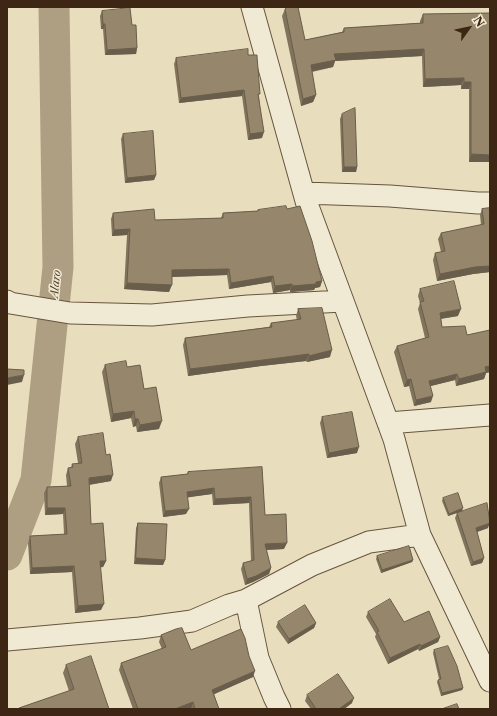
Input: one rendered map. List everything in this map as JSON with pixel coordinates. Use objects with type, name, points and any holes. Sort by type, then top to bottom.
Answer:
[{"type":"street","points":[[256,7],[252,7],[304,193],[394,439],[420,535],[490,681]]},
{"type":"street","points":[[304,193],[390,196],[478,203],[490,202]]},
{"type":"street","points":[[8,302],[70,313],[152,315],[248,306],[343,301]]},
{"type":"street","points":[[388,423],[490,415]]},
{"type":"street","points":[[7,640],[140,628],[192,621],[246,600],[312,565],[369,542],[420,535]]},
{"type":"street","points":[[246,600],[258,658],[280,709]]},
{"type":"building","points":[[289,7],[298,7],[305,40],[344,32],[344,28],[423,23],[423,14],[490,13],[490,155],[471,154],[471,82],[464,82],[464,78],[425,79],[424,49],[334,54],[336,60],[311,65],[316,95],[303,99],[285,9]]},
{"type":"building","points":[[130,8],[132,25],[136,25],[137,48],[107,50],[105,24],[103,24],[102,11]]},
{"type":"building","points":[[248,49],[248,55],[257,55],[260,94],[258,94],[264,132],[250,134],[244,90],[181,98],[176,58]]},
{"type":"building","points":[[355,108],[357,167],[344,167],[342,114]]},
{"type":"building","points":[[153,131],[156,175],[127,178],[123,134]]},
{"type":"building","points":[[286,206],[287,209],[300,206],[312,241],[322,281],[316,282],[316,284],[275,286],[273,276],[231,283],[229,269],[172,270],[172,285],[127,283],[130,229],[114,230],[113,213],[154,209],[155,220],[223,218],[223,213],[258,211]]},
{"type":"building","points":[[490,208],[490,266],[475,267],[440,274],[435,253],[445,251],[441,233],[484,224],[482,209]]},
{"type":"building","points":[[454,281],[461,309],[440,313],[442,327],[465,326],[467,335],[490,330],[490,366],[485,367],[486,372],[459,379],[457,374],[429,381],[433,396],[416,400],[411,379],[407,380],[397,346],[429,337],[420,302],[424,301],[420,289]]},
{"type":"building","points":[[322,308],[332,350],[309,356],[309,354],[190,369],[185,338],[272,327],[271,323],[301,319],[298,309]]},
{"type":"building","points":[[126,361],[127,367],[140,365],[144,389],[156,387],[162,421],[140,425],[138,419],[135,419],[134,411],[113,414],[105,365]]},
{"type":"building","points":[[7,369],[24,370],[24,375],[7,378]]},
{"type":"building","points":[[352,412],[359,447],[329,453],[322,417]]},
{"type":"building","points":[[103,433],[106,455],[110,454],[113,475],[89,478],[91,524],[103,523],[106,561],[100,561],[104,604],[78,606],[74,566],[32,568],[30,536],[67,534],[65,508],[47,508],[47,487],[71,486],[68,468],[73,467],[72,464],[82,463],[78,437]]},
{"type":"building","points":[[262,467],[265,515],[286,514],[287,543],[265,544],[271,568],[247,579],[243,563],[254,560],[251,497],[215,499],[214,488],[187,492],[189,509],[165,511],[161,477],[188,474],[188,472]]},
{"type":"building","points":[[458,493],[463,508],[449,514],[443,498]]},
{"type":"building","points":[[487,503],[490,523],[476,528],[484,558],[473,562],[457,513]]},
{"type":"building","points":[[138,523],[167,524],[165,560],[136,558]]},
{"type":"building","points":[[409,546],[413,560],[382,570],[377,556]]},
{"type":"building","points":[[390,599],[404,622],[429,611],[440,637],[421,646],[420,644],[390,658],[377,632],[379,631],[368,612]]},
{"type":"building","points":[[305,605],[316,623],[289,639],[278,622]]},
{"type":"building","points":[[182,628],[191,650],[241,629],[255,671],[212,690],[219,709],[195,709],[193,702],[175,709],[138,709],[121,663],[166,647],[161,635]]},
{"type":"building","points":[[448,646],[457,666],[463,688],[442,693],[438,680],[441,679],[434,650]]},
{"type":"building","points":[[91,656],[109,709],[19,708],[74,689],[66,665]]},
{"type":"building","points":[[338,674],[354,698],[339,709],[316,709],[307,695]]},
{"type":"building","points":[[457,704],[459,709],[442,709]]},
{"type":"waterway","name":"Alaro","points":[[7,555],[36,480],[58,267],[54,7]]}]
